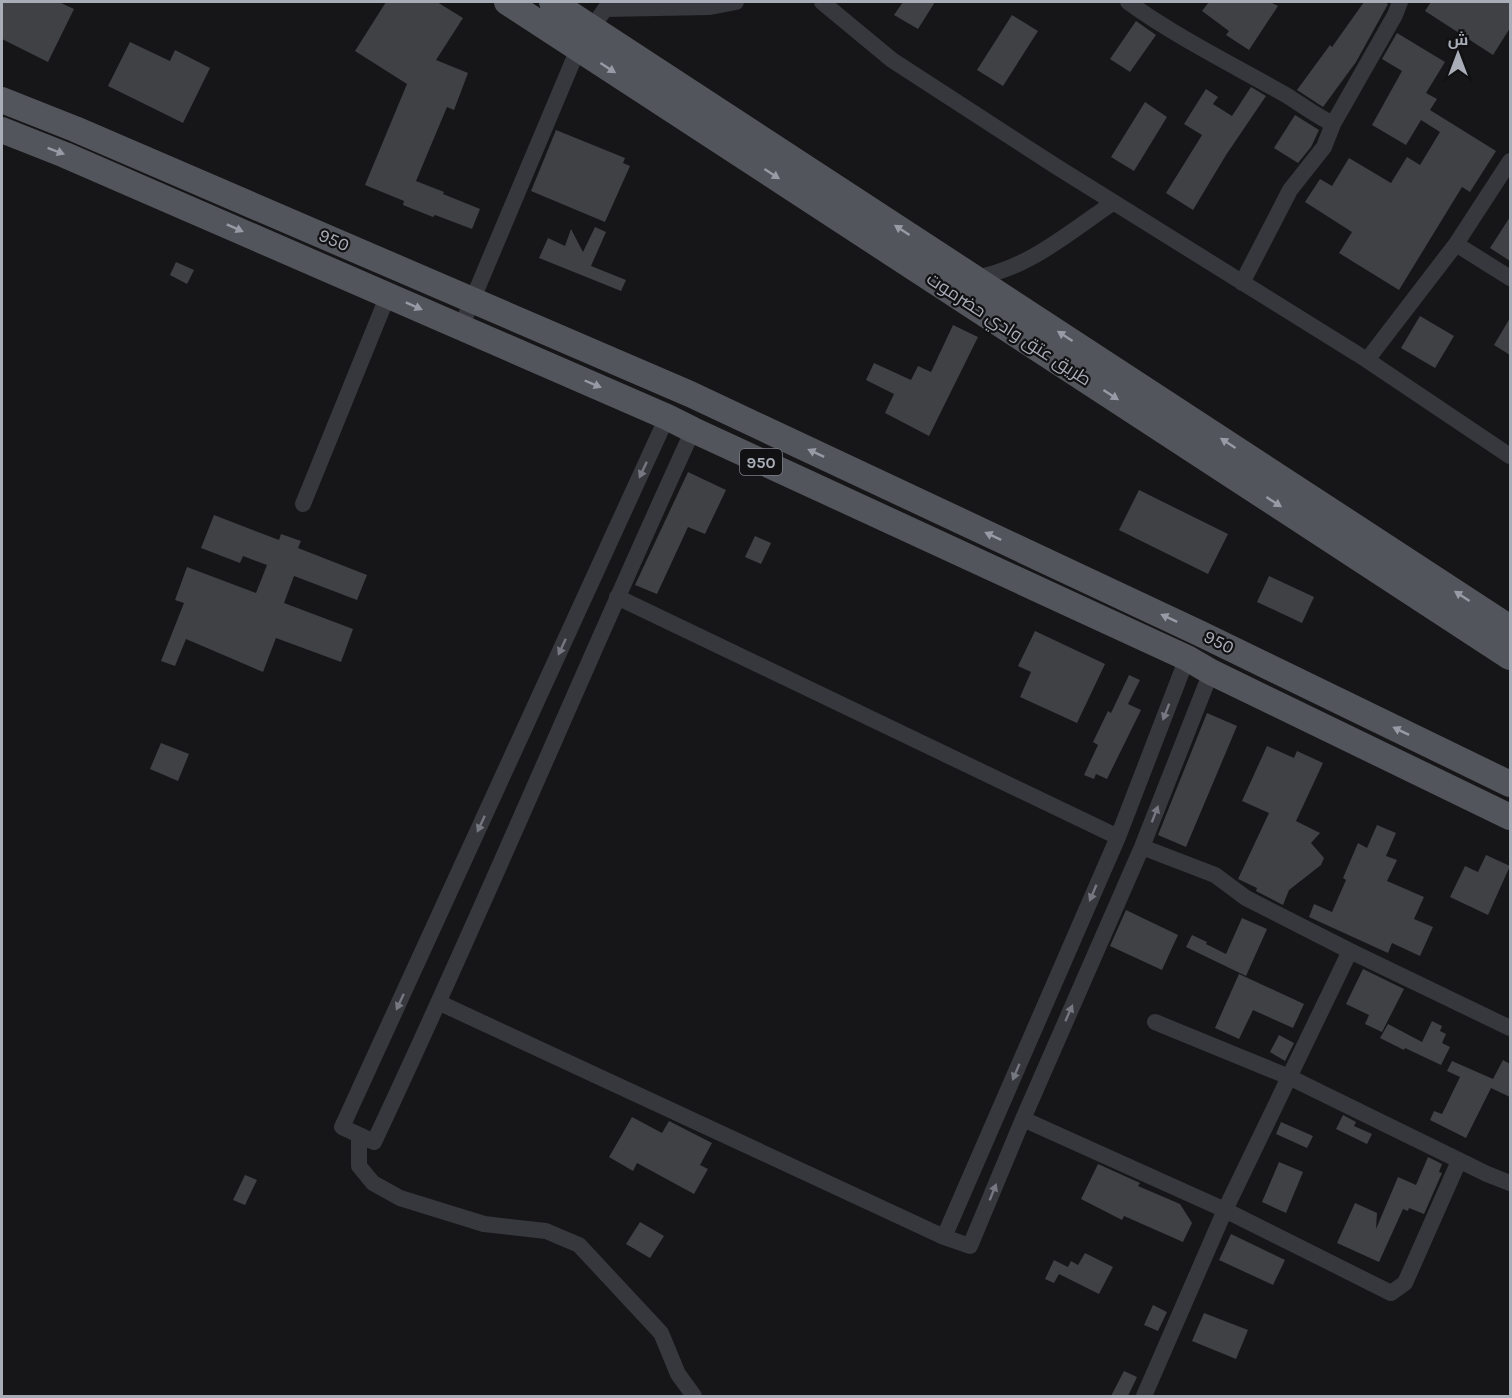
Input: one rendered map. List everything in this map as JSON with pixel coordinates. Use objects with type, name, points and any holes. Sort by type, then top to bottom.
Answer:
[{"type":"main road","name":"طريق عتق وادي حضرموت","points":[[507,2],[1510,657]]},
{"type":"main road","name":"طريق عتق وادي حضرموت","points":[[552,2],[1510,628]]},
{"type":"main road","name":"950","points":[[2,100],[75,129],[701,399],[1199,633],[1510,784]]},
{"type":"main road","name":"950","points":[[2,130],[65,154],[667,417],[1187,658],[1211,672],[1510,817]]},
{"type":"main road","points":[[1422,774],[1436,748]]},
{"type":"street","points":[[461,327],[474,301],[578,49],[605,9],[710,7],[736,2]]},
{"type":"street","points":[[822,2],[892,60],[1366,360],[1510,456]]},
{"type":"street","points":[[1128,2],[1223,62],[1287,96],[1318,117],[1333,124]]},
{"type":"street","points":[[1242,283],[1290,190],[1324,147],[1333,124],[1395,15],[1400,2]]},
{"type":"street","points":[[1366,360],[1456,244],[1510,161]]},
{"type":"street","points":[[974,278],[1003,271],[1029,260],[1114,202]]},
{"type":"street","points":[[1456,244],[1510,278]]},
{"type":"street","points":[[303,504],[388,295]]},
{"type":"street","points":[[667,417],[342,1127],[374,1142],[440,1003],[617,597],[693,430]]},
{"type":"street","points":[[617,597],[1118,837]]},
{"type":"street","points":[[944,1237],[1118,837],[1187,658]]},
{"type":"street","points":[[440,1003],[944,1237],[970,1246],[1142,847],[1211,672]]},
{"type":"street","points":[[1142,847],[1215,874],[1246,898],[1510,1028]]},
{"type":"street","points":[[1144,1396],[1225,1210],[1350,951]]},
{"type":"street","points":[[1155,1022],[1289,1077],[1459,1161],[1510,1183]]},
{"type":"street","points":[[1023,1119],[1225,1210],[1391,1293],[1405,1283],[1459,1161]]},
{"type":"street","points":[[359,1135],[359,1166],[373,1183],[400,1197],[484,1224],[546,1232],[579,1245],[661,1333],[678,1374],[694,1396]]},
{"type":"street","points":[[1487,1174],[1510,1170]]},
{"type":"building","points":[[2,2],[59,2],[74,9],[48,62],[2,39]]},
{"type":"building","points":[[386,2],[437,2],[463,18],[436,60],[468,73],[454,110],[447,107],[416,181],[480,209],[472,229],[403,205],[404,201],[365,185],[407,84],[355,51]]},
{"type":"building","points":[[903,2],[935,2],[918,29],[894,15]]},
{"type":"building","points":[[1209,2],[1270,2],[1278,6],[1249,50],[1226,35],[1229,31],[1202,11]]},
{"type":"building","points":[[1364,2],[1388,4],[1356,62],[1323,107],[1297,90]]},
{"type":"building","points":[[1431,2],[1510,2],[1510,28],[1493,55],[1425,11]]},
{"type":"building","points":[[1012,15],[1038,31],[1003,86],[977,70]]},
{"type":"building","points":[[1136,21],[1156,35],[1130,72],[1110,59]]},
{"type":"building","points":[[1397,33],[1445,62],[1426,93],[1437,99],[1430,110],[1496,151],[1470,192],[1462,187],[1399,290],[1339,253],[1352,232],[1305,202],[1320,179],[1332,186],[1349,158],[1391,183],[1407,157],[1420,165],[1440,132],[1421,120],[1406,145],[1372,125],[1402,71],[1382,59]]},
{"type":"building","points":[[130,42],[170,61],[175,50],[210,68],[183,123],[108,86]]},
{"type":"building","points":[[1251,87],[1266,96],[1226,155],[1193,210],[1166,193],[1202,135],[1184,124],[1206,89],[1218,97],[1213,104],[1232,116]]},
{"type":"building","points":[[1145,102],[1167,117],[1134,171],[1111,157]]},
{"type":"building","points":[[1295,115],[1319,130],[1311,147],[1298,163],[1274,148]]},
{"type":"building","points":[[556,130],[625,158],[623,163],[630,166],[605,222],[531,191]]},
{"type":"building","points":[[1510,217],[1510,261],[1490,248]]},
{"type":"building","points":[[595,227],[606,232],[591,266],[626,280],[621,291],[539,258],[548,238],[565,246],[571,229],[583,252]]},
{"type":"building","points":[[176,262],[194,270],[187,284],[170,275]]},
{"type":"building","points":[[1420,316],[1454,336],[1435,368],[1401,348]]},
{"type":"building","points":[[1510,318],[1510,355],[1494,345]]},
{"type":"building","points":[[953,325],[978,337],[929,436],[885,413],[894,394],[866,380],[874,363],[911,380],[918,366],[931,372]]},
{"type":"building","points":[[688,472],[726,490],[705,534],[688,527],[657,594],[635,585]]},
{"type":"building","points":[[1139,490],[1228,534],[1208,574],[1119,530]]},
{"type":"building","points":[[214,515],[279,540],[281,534],[301,541],[298,548],[367,575],[357,600],[294,576],[284,603],[353,629],[341,662],[276,638],[263,672],[186,639],[175,666],[161,661],[184,603],[175,600],[187,567],[256,593],[267,565],[243,556],[240,563],[201,548]]},
{"type":"building","points":[[755,536],[771,543],[761,564],[745,557]]},
{"type":"building","points":[[1269,576],[1314,597],[1302,623],[1257,602]]},
{"type":"building","points":[[1035,631],[1105,664],[1077,723],[1020,697],[1031,672],[1018,666]]},
{"type":"building","points":[[1129,675],[1140,680],[1128,704],[1141,710],[1107,779],[1096,774],[1094,779],[1084,775],[1098,745],[1093,742],[1108,711],[1111,713]]},
{"type":"building","points":[[1207,713],[1237,726],[1186,847],[1158,835]]},
{"type":"building","points":[[161,743],[189,754],[178,781],[150,769]]},
{"type":"building","points":[[1267,746],[1294,758],[1297,751],[1323,763],[1296,821],[1320,833],[1311,843],[1324,858],[1321,865],[1289,890],[1283,905],[1238,879],[1269,813],[1242,801]]},
{"type":"building","points":[[1377,825],[1396,833],[1386,856],[1397,860],[1387,881],[1424,897],[1414,919],[1433,927],[1420,956],[1392,943],[1388,953],[1309,917],[1314,904],[1332,912],[1346,880],[1343,878],[1358,843],[1367,848]]},
{"type":"building","points":[[1486,855],[1510,866],[1488,915],[1450,897],[1465,866],[1478,872]]},
{"type":"building","points":[[1126,910],[1178,935],[1162,970],[1110,946]]},
{"type":"building","points":[[1242,918],[1267,929],[1246,976],[1186,947],[1192,935],[1226,954]]},
{"type":"building","points":[[1363,969],[1404,989],[1382,1032],[1365,1024],[1369,1015],[1346,1004]]},
{"type":"building","points":[[1239,974],[1304,1004],[1293,1028],[1253,1010],[1239,1039],[1215,1028]]},
{"type":"building","points":[[1432,1021],[1442,1026],[1440,1031],[1446,1034],[1442,1043],[1450,1047],[1441,1065],[1380,1038],[1388,1024],[1422,1042]]},
{"type":"building","points":[[1279,1035],[1294,1043],[1285,1061],[1270,1052]]},
{"type":"building","points":[[1503,1060],[1510,1064],[1510,1097],[1491,1088],[1466,1138],[1430,1120],[1434,1111],[1442,1114],[1460,1077],[1447,1071],[1452,1061],[1493,1079]]},
{"type":"building","points":[[1343,1115],[1356,1122],[1354,1126],[1372,1134],[1367,1144],[1336,1129]]},
{"type":"building","points":[[632,1117],[662,1133],[669,1121],[712,1143],[700,1165],[708,1169],[694,1194],[637,1163],[633,1171],[609,1157]]},
{"type":"building","points":[[1281,1122],[1313,1136],[1307,1148],[1276,1134]]},
{"type":"building","points":[[1428,1157],[1442,1164],[1439,1172],[1442,1173],[1424,1214],[1409,1208],[1408,1211],[1403,1209],[1379,1262],[1337,1243],[1355,1203],[1377,1213],[1376,1229],[1398,1177],[1416,1185]]},
{"type":"building","points":[[1279,1162],[1303,1172],[1286,1213],[1262,1202]]},
{"type":"building","points":[[1098,1164],[1140,1183],[1138,1186],[1180,1204],[1192,1223],[1183,1242],[1124,1216],[1122,1220],[1081,1199]]},
{"type":"building","points":[[245,1175],[257,1180],[245,1205],[233,1200]]},
{"type":"building","points":[[640,1222],[664,1236],[650,1258],[626,1244]]},
{"type":"building","points":[[1231,1234],[1285,1260],[1273,1285],[1219,1260]]},
{"type":"building","points":[[1085,1253],[1113,1267],[1099,1294],[1059,1274],[1054,1283],[1045,1279],[1054,1260],[1068,1267],[1071,1261],[1078,1265]]},
{"type":"building","points":[[1153,1305],[1167,1312],[1158,1331],[1144,1325]]},
{"type":"building","points":[[1204,1313],[1248,1330],[1236,1359],[1192,1341]]},
{"type":"building","points":[[1124,1371],[1137,1377],[1128,1396],[1111,1396]]}]
